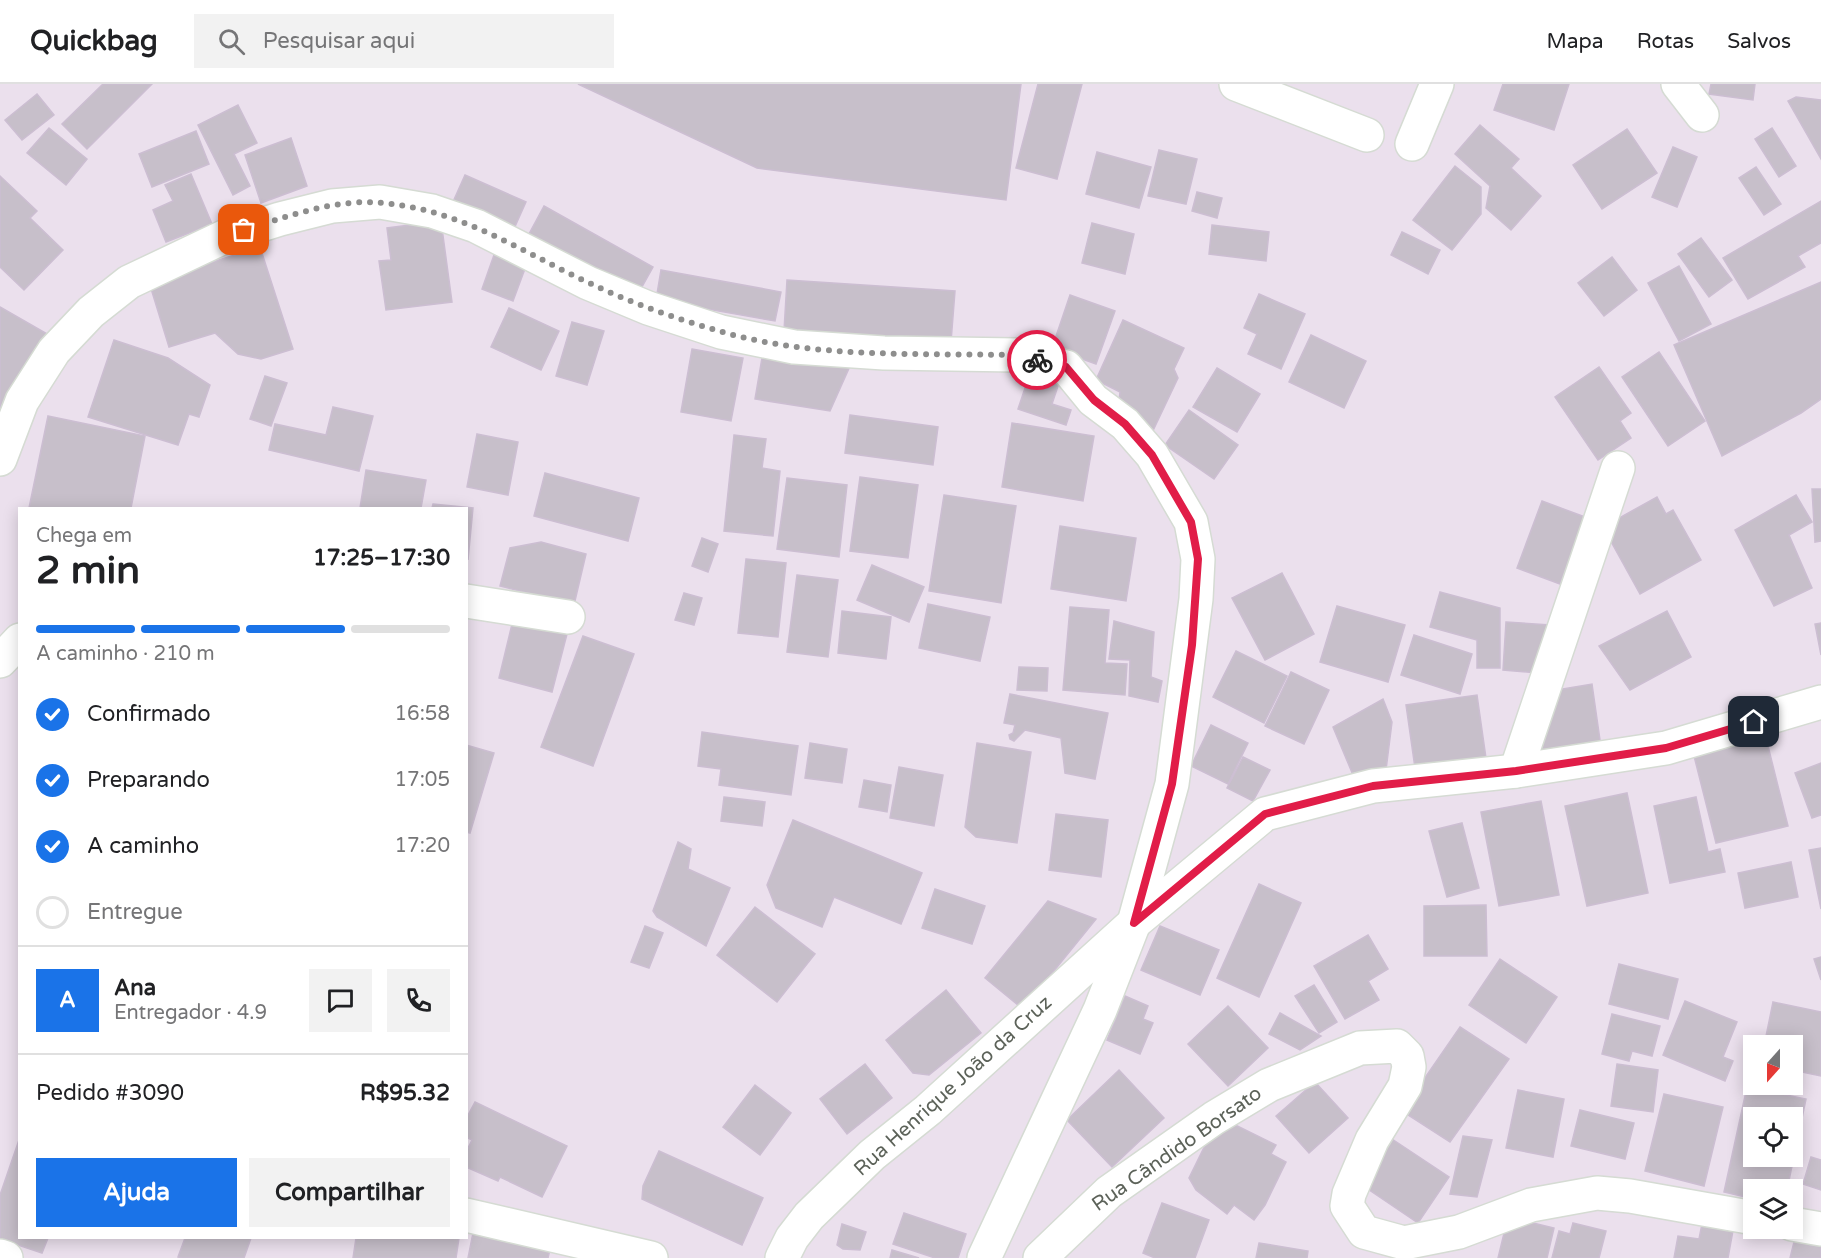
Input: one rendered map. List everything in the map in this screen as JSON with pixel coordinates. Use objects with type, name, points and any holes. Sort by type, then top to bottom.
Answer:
[{"type":"street","points":[[1412,144],[1437,84]]},
{"type":"street","points":[[1677,84],[1702,115]]},
{"type":"street","points":[[1238,85],[1367,135]]},
{"type":"street","points":[[0,459],[22,402],[54,351],[91,312],[129,282],[226,236],[332,206],[380,202],[432,211],[476,226],[588,283],[648,308],[721,332],[794,347],[884,353],[1017,355],[1066,367],[1094,400],[1125,424],[1152,455],[1191,522],[1198,559],[1192,645],[1172,784],[1134,923],[1100,1010],[1041,1131],[984,1258]]},
{"type":"street","points":[[1516,771],[1618,468]]},
{"type":"street","points":[[468,601],[568,617]]},
{"type":"street","points":[[0,661],[18,642]]},
{"type":"street","name":"Rua Henrique João da Cruz","points":[[782,1258],[792,1238],[809,1216],[872,1155],[928,1110],[1134,923],[1265,814],[1373,786],[1516,771],[1666,748],[1821,702]]},
{"type":"street","name":"Rua Cândido Borsato","points":[[1040,1258],[1109,1192],[1223,1112],[1269,1085],[1360,1048],[1389,1045],[1397,1046],[1407,1056],[1408,1077],[1372,1140],[1348,1194],[1347,1206],[1364,1232],[1404,1243],[1459,1232],[1531,1204],[1597,1193],[1630,1196],[1743,1216]]},
{"type":"street","points":[[468,1215],[651,1258]]},
{"type":"street","points":[[1803,1226],[1821,1229]]},
{"type":"street","points":[[0,1256],[6,1258]]},
{"type":"building","points":[[103,84],[152,84],[87,149],[62,124]]},
{"type":"building","points":[[578,84],[1021,84],[1006,200],[757,168]]},
{"type":"building","points":[[1038,84],[1082,84],[1057,179],[1016,168]]},
{"type":"building","points":[[1503,84],[1569,84],[1554,130],[1494,110]]},
{"type":"building","points":[[1711,84],[1755,84],[1753,100],[1709,94]]},
{"type":"building","points":[[37,94],[54,115],[22,140],[5,120]]},
{"type":"building","points":[[1796,97],[1821,100],[1821,159],[1788,101]]},
{"type":"building","points":[[238,105],[257,143],[234,154],[250,186],[233,195],[198,125]]},
{"type":"building","points":[[1480,125],[1519,159],[1511,168],[1541,196],[1511,230],[1486,208],[1490,186],[1455,154]]},
{"type":"building","points":[[49,128],[87,159],[66,185],[27,153]]},
{"type":"building","points":[[1772,128],[1796,166],[1779,177],[1755,139]]},
{"type":"building","points":[[1627,129],[1657,173],[1602,209],[1573,165]]},
{"type":"building","points":[[196,131],[209,164],[152,187],[139,154]]},
{"type":"building","points":[[291,138],[307,186],[261,203],[245,155]]},
{"type":"building","points":[[1673,147],[1697,157],[1677,207],[1652,197]]},
{"type":"building","points":[[1159,150],[1197,159],[1186,204],[1148,196]]},
{"type":"building","points":[[1097,152],[1151,167],[1139,208],[1086,194]]},
{"type":"building","points":[[1455,166],[1481,187],[1481,214],[1452,250],[1413,220]]},
{"type":"building","points":[[1756,167],[1781,204],[1764,215],[1739,178]]},
{"type":"building","points":[[191,174],[212,224],[166,242],[153,210],[173,201],[165,185]]},
{"type":"building","points":[[465,175],[526,202],[513,231],[452,204]]},
{"type":"building","points":[[0,176],[37,211],[30,218],[63,250],[24,290],[0,267]]},
{"type":"building","points":[[1197,192],[1222,198],[1217,218],[1192,211]]},
{"type":"building","points":[[1821,201],[1821,243],[1798,256],[1805,267],[1748,299],[1723,258]]},
{"type":"building","points":[[544,206],[653,267],[638,294],[529,234]]},
{"type":"building","points":[[441,221],[452,302],[386,310],[379,261],[391,260],[387,228]]},
{"type":"building","points":[[1092,223],[1134,234],[1125,274],[1082,263]]},
{"type":"building","points":[[1212,225],[1269,232],[1266,261],[1209,254]]},
{"type":"building","points":[[1402,232],[1440,250],[1428,274],[1391,255]]},
{"type":"building","points":[[1701,238],[1732,280],[1709,297],[1678,254]]},
{"type":"building","points":[[260,247],[293,349],[261,359],[238,354],[215,333],[169,347],[149,282]]},
{"type":"building","points":[[494,255],[526,266],[513,301],[482,289]]},
{"type":"building","points":[[1612,257],[1637,290],[1604,316],[1578,283]]},
{"type":"building","points":[[1679,266],[1711,324],[1679,341],[1648,283]]},
{"type":"building","points":[[661,270],[781,292],[775,321],[656,300]]},
{"type":"building","points":[[787,280],[955,291],[951,342],[784,331]]},
{"type":"building","points":[[1821,282],[1821,399],[1801,413],[1722,456],[1674,345]]},
{"type":"building","points":[[1259,294],[1305,314],[1281,369],[1248,354],[1257,334],[1244,328]]},
{"type":"building","points":[[1070,295],[1115,311],[1096,364],[1052,348]]},
{"type":"building","points":[[0,307],[49,335],[0,418]]},
{"type":"building","points":[[509,308],[559,331],[541,370],[491,347]]},
{"type":"building","points":[[1123,320],[1184,348],[1174,369],[1178,378],[1150,437],[1119,401],[1120,392],[1096,380]]},
{"type":"building","points":[[572,322],[604,331],[587,385],[556,376]]},
{"type":"building","points":[[1311,335],[1366,361],[1344,408],[1289,382]]},
{"type":"building","points":[[114,340],[168,358],[210,385],[199,417],[189,414],[178,445],[88,417]]},
{"type":"building","points":[[692,349],[743,358],[731,421],[681,412]]},
{"type":"building","points":[[763,352],[850,366],[830,411],[755,399]]},
{"type":"building","points":[[1659,352],[1705,421],[1668,446],[1622,377]]},
{"type":"building","points":[[1032,367],[1061,377],[1052,404],[1071,410],[1066,425],[1018,409]]},
{"type":"building","points":[[1599,367],[1631,413],[1620,421],[1631,438],[1598,460],[1555,397]]},
{"type":"building","points":[[1217,368],[1260,394],[1237,432],[1193,407]]},
{"type":"building","points":[[265,376],[287,383],[271,426],[250,419]]},
{"type":"building","points":[[333,407],[373,416],[359,471],[269,450],[275,424],[326,435]]},
{"type":"building","points":[[1189,410],[1238,445],[1214,479],[1165,445]]},
{"type":"building","points":[[850,415],[938,427],[933,465],[845,453]]},
{"type":"building","points":[[48,416],[145,436],[131,507],[29,507]]},
{"type":"building","points":[[1012,423],[1094,436],[1083,501],[1002,487]]},
{"type":"building","points":[[477,434],[518,442],[508,495],[467,487]]},
{"type":"building","points":[[734,435],[766,439],[762,468],[780,471],[773,536],[724,531]]},
{"type":"building","points":[[366,470],[426,480],[421,507],[360,507]]},
{"type":"building","points":[[545,473],[639,498],[628,541],[534,516]]},
{"type":"building","points":[[860,477],[918,485],[908,558],[850,551]]},
{"type":"building","points":[[787,478],[847,485],[839,557],[777,549]]},
{"type":"building","points":[[1812,489],[1821,489],[1821,541],[1815,542]]},
{"type":"building","points":[[944,495],[1016,506],[1001,603],[929,591]]},
{"type":"building","points":[[1796,495],[1812,522],[1789,535],[1812,588],[1774,606],[1735,530]]},
{"type":"building","points":[[1657,497],[1666,514],[1673,510],[1701,560],[1640,594],[1603,527]]},
{"type":"building","points":[[1542,501],[1585,517],[1560,584],[1517,568]]},
{"type":"building","points":[[433,504],[463,507],[432,507]]},
{"type":"building","points":[[468,508],[473,508],[468,560]]},
{"type":"building","points":[[1060,526],[1136,538],[1126,601],[1051,589]]},
{"type":"building","points":[[702,538],[718,544],[708,572],[692,566]]},
{"type":"building","points":[[541,542],[586,554],[574,605],[500,586],[510,548]]},
{"type":"building","points":[[746,559],[786,563],[778,637],[738,633]]},
{"type":"building","points":[[872,565],[924,587],[909,622],[857,600]]},
{"type":"building","points":[[1282,573],[1314,634],[1265,660],[1232,598]]},
{"type":"building","points":[[797,575],[838,580],[828,657],[787,652]]},
{"type":"building","points":[[1440,592],[1500,608],[1500,668],[1477,668],[1477,640],[1430,627]]},
{"type":"building","points":[[684,593],[702,598],[694,625],[675,620]]},
{"type":"building","points":[[928,604],[990,617],[980,661],[919,648]]},
{"type":"building","points":[[1337,606],[1405,625],[1388,682],[1320,662]]},
{"type":"building","points":[[1070,607],[1109,610],[1105,663],[1127,664],[1125,695],[1063,690]]},
{"type":"building","points":[[842,611],[891,617],[886,659],[838,653]]},
{"type":"building","points":[[1667,611],[1691,657],[1630,690],[1599,646]]},
{"type":"building","points":[[513,620],[567,634],[552,692],[499,678]]},
{"type":"building","points":[[1114,621],[1154,632],[1151,677],[1162,681],[1158,702],[1129,696],[1130,660],[1109,659]]},
{"type":"building","points":[[1506,622],[1550,625],[1548,674],[1503,670]]},
{"type":"building","points":[[1821,623],[1821,655],[1815,624]]},
{"type":"building","points":[[1414,635],[1472,654],[1460,694],[1401,675]]},
{"type":"building","points":[[583,636],[634,654],[593,766],[541,747]]},
{"type":"building","points":[[1236,651],[1287,676],[1264,723],[1213,697]]},
{"type":"building","points":[[1019,667],[1048,668],[1047,691],[1017,690]]},
{"type":"building","points":[[1291,672],[1329,690],[1304,744],[1265,726]]},
{"type":"building","points":[[1592,684],[1601,747],[1529,757],[1551,691]]},
{"type":"building","points":[[1010,694],[1108,713],[1095,779],[1065,773],[1061,738],[1025,730],[1014,741],[1010,739],[1009,735],[1013,733],[1015,725],[1004,723]]},
{"type":"building","points":[[1477,695],[1486,758],[1415,768],[1406,705]]},
{"type":"building","points":[[1383,699],[1392,722],[1386,770],[1353,775],[1333,727]]},
{"type":"building","points":[[1211,725],[1248,743],[1228,784],[1191,766]]},
{"type":"building","points":[[702,732],[798,746],[791,795],[719,785],[721,769],[698,766]]},
{"type":"building","points":[[1765,734],[1788,826],[1716,843],[1693,752]]},
{"type":"building","points":[[810,743],[847,749],[842,783],[805,778]]},
{"type":"building","points":[[977,743],[1031,752],[1017,843],[976,837],[965,827]]},
{"type":"building","points":[[468,746],[494,753],[470,833],[468,832]]},
{"type":"building","points":[[1243,757],[1270,770],[1253,801],[1227,788]]},
{"type":"building","points":[[1821,763],[1821,815],[1812,818],[1795,773]]},
{"type":"building","points":[[899,767],[943,775],[934,826],[890,818]]},
{"type":"building","points":[[864,780],[891,785],[887,812],[859,807]]},
{"type":"building","points":[[1627,793],[1648,893],[1587,906],[1565,806]]},
{"type":"building","points":[[724,797],[765,802],[762,826],[721,821]]},
{"type":"building","points":[[1696,797],[1708,852],[1720,849],[1725,872],[1670,883],[1654,806]]},
{"type":"building","points":[[1541,801],[1559,895],[1499,906],[1481,812]]},
{"type":"building","points":[[1056,814],[1108,820],[1101,877],[1049,870]]},
{"type":"building","points":[[793,820],[922,873],[901,924],[834,897],[822,927],[776,908],[767,885]]},
{"type":"building","points":[[1462,823],[1479,888],[1447,897],[1429,831]]},
{"type":"building","points":[[678,842],[691,849],[688,869],[730,888],[706,946],[657,917],[653,911]]},
{"type":"building","points":[[1821,848],[1821,909],[1809,850]]},
{"type":"building","points":[[1791,862],[1798,897],[1745,908],[1738,873]]},
{"type":"building","points":[[1259,884],[1301,903],[1259,997],[1217,978]]},
{"type":"building","points":[[935,889],[985,906],[972,944],[922,928]]},
{"type":"building","points":[[1048,901],[1096,919],[1023,1009],[985,978]]},
{"type":"building","points":[[1486,905],[1487,956],[1424,956],[1424,906]]},
{"type":"building","points":[[755,907],[815,954],[777,1002],[717,955]]},
{"type":"building","points":[[645,926],[663,933],[649,968],[631,962]]},
{"type":"building","points":[[1160,926],[1219,950],[1200,995],[1141,970]]},
{"type":"building","points":[[1368,935],[1388,969],[1368,981],[1379,1000],[1345,1019],[1314,966]]},
{"type":"building","points":[[1821,957],[1821,980],[1814,959]]},
{"type":"building","points":[[1500,959],[1557,997],[1526,1043],[1469,1005]]},
{"type":"building","points":[[1619,964],[1678,979],[1668,1019],[1609,1004]]},
{"type":"building","points":[[1314,985],[1337,1022],[1319,1033],[1295,996]]},
{"type":"building","points":[[946,990],[981,1033],[929,1075],[913,1073],[886,1040]]},
{"type":"building","points":[[1125,996],[1148,1006],[1143,1019],[1153,1023],[1140,1054],[1107,1040]]},
{"type":"building","points":[[1685,1001],[1737,1022],[1723,1057],[1733,1061],[1725,1081],[1663,1055]]},
{"type":"building","points":[[1773,1002],[1821,1012],[1821,1076],[1803,1072],[1803,1035],[1766,1035]]},
{"type":"building","points":[[1228,1006],[1268,1048],[1228,1086],[1188,1044]]},
{"type":"building","points":[[1280,1013],[1321,1036],[1300,1050],[1269,1034]]},
{"type":"building","points":[[1612,1014],[1660,1026],[1652,1056],[1632,1051],[1629,1061],[1602,1054]]},
{"type":"building","points":[[1460,1027],[1509,1059],[1450,1142],[1402,1111]]},
{"type":"building","points":[[865,1064],[892,1098],[847,1134],[820,1099]]},
{"type":"building","points":[[1617,1064],[1658,1070],[1653,1112],[1611,1106]]},
{"type":"building","points":[[1119,1070],[1164,1118],[1112,1167],[1067,1120]]},
{"type":"building","points":[[1315,1082],[1348,1118],[1309,1153],[1276,1116]]},
{"type":"building","points":[[755,1085],[791,1113],[760,1155],[723,1127]]},
{"type":"building","points":[[1518,1090],[1564,1099],[1553,1157],[1506,1148]]},
{"type":"building","points":[[1664,1094],[1723,1107],[1704,1186],[1645,1171]]},
{"type":"building","points":[[1745,1095],[1786,1095],[1806,1099],[1803,1113],[1803,1107],[1743,1107],[1743,1167],[1792,1167],[1789,1179],[1743,1179],[1743,1196],[1724,1192]]},
{"type":"building","points":[[475,1102],[567,1146],[542,1197],[500,1177],[498,1181],[468,1168],[468,1148],[472,1140],[468,1138],[468,1115]]},
{"type":"building","points":[[1580,1110],[1634,1123],[1625,1159],[1571,1146]]},
{"type":"building","points":[[1219,1117],[1276,1145],[1271,1154],[1286,1162],[1265,1205],[1254,1220],[1234,1205],[1227,1214],[1196,1190],[1189,1178]]},
{"type":"building","points":[[1463,1136],[1492,1140],[1477,1197],[1450,1194]]},
{"type":"building","points":[[1392,1139],[1449,1177],[1418,1223],[1362,1185]]},
{"type":"building","points":[[18,1143],[18,1239],[48,1239],[42,1253],[0,1239],[0,1195]]},
{"type":"building","points":[[659,1151],[763,1198],[742,1245],[642,1199],[643,1186]]},
{"type":"building","points":[[1811,1157],[1821,1160],[1821,1190],[1803,1184]]},
{"type":"building","points":[[1162,1203],[1209,1220],[1195,1258],[1155,1258],[1143,1253]]},
{"type":"building","points":[[904,1213],[966,1234],[958,1258],[935,1258],[893,1244]]},
{"type":"building","points":[[1508,1217],[1554,1228],[1547,1258],[1498,1258]]},
{"type":"building","points":[[1703,1219],[1734,1225],[1728,1258],[1674,1258],[1678,1236],[1699,1239]]},
{"type":"building","points":[[1573,1223],[1606,1231],[1599,1258],[1552,1258],[1559,1231],[1570,1234]]},
{"type":"building","points":[[842,1224],[866,1232],[860,1250],[843,1249],[837,1245]]},
{"type":"building","points":[[474,1228],[551,1245],[548,1258],[468,1258]]},
{"type":"building","points":[[1803,1236],[1821,1241],[1821,1258],[1790,1258],[1795,1239],[1803,1239]]},
{"type":"building","points":[[185,1239],[251,1239],[244,1258],[178,1257]]},
{"type":"building","points":[[356,1239],[459,1239],[456,1258],[353,1258]]},
{"type":"building","points":[[1259,1243],[1308,1251],[1307,1258],[1256,1258]]},
{"type":"building","points":[[892,1250],[919,1258],[890,1258]]},
{"type":"way so far","points":[[244,230],[332,206],[380,202],[432,211],[476,226],[588,283],[648,308],[721,332],[794,347],[884,353],[1017,355],[1037,360]]},
{"type":"route","points":[[1037,360],[1066,367],[1094,400],[1125,424],[1152,455],[1191,522],[1198,559],[1192,645],[1172,784],[1134,923],[1265,814],[1373,786],[1516,771],[1666,748],[1754,722]]}]
